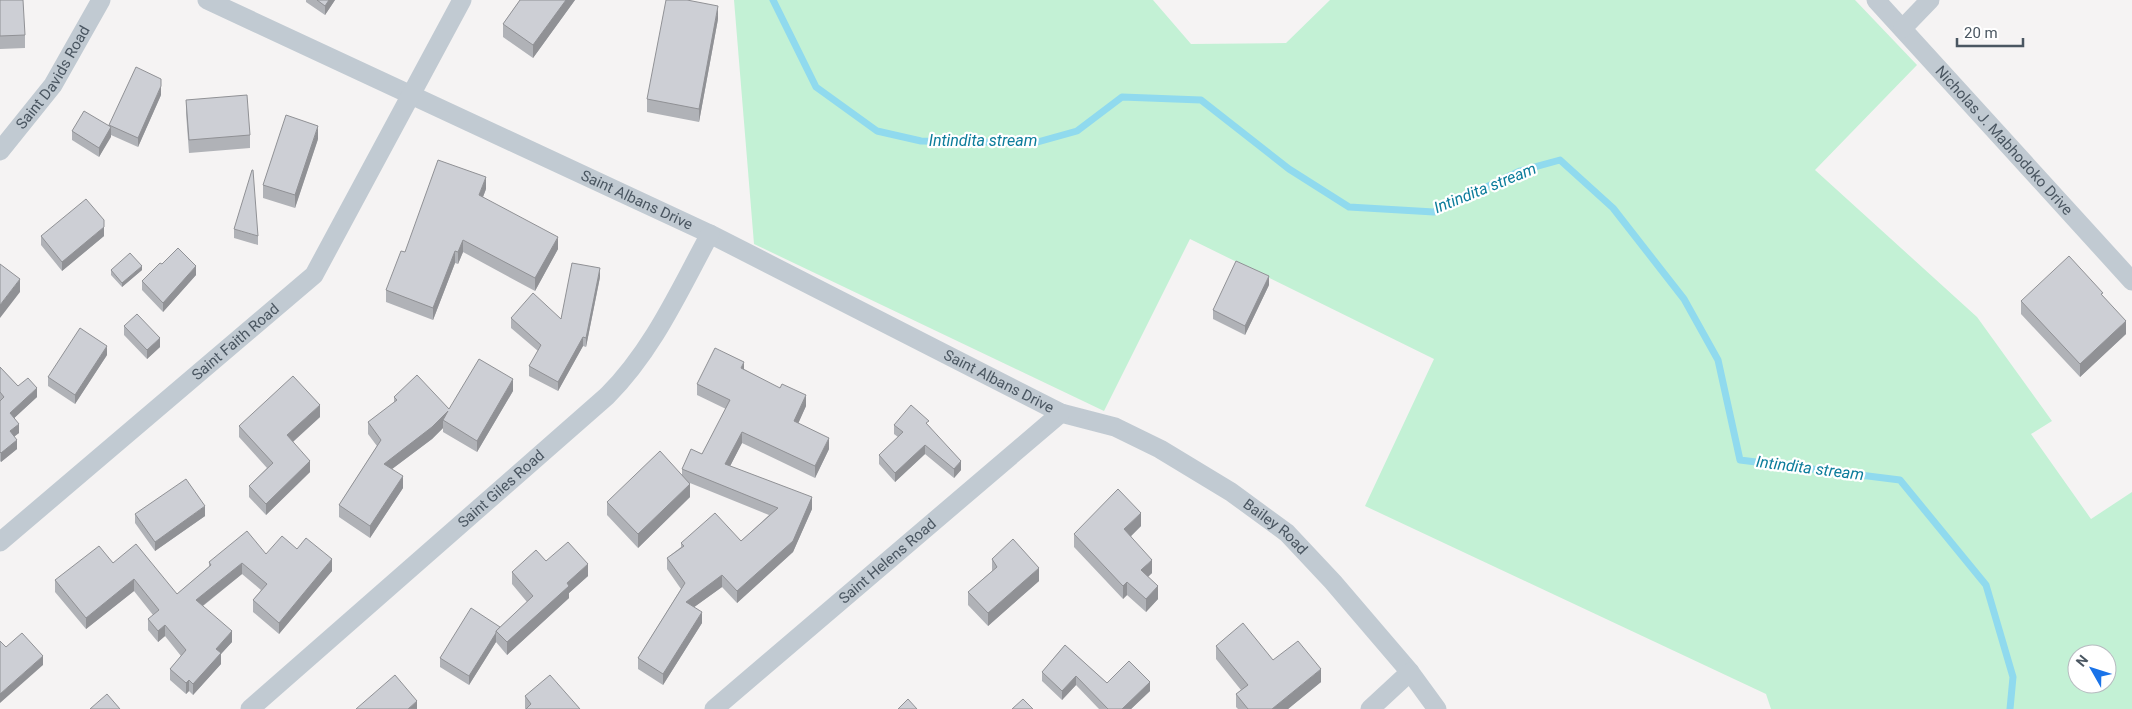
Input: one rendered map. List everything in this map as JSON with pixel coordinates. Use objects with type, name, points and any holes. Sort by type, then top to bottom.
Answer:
[{"type":"street","name":"Saint Davids Road","points":[[0,150],[53,84],[101,0]]},
{"type":"street","name":"Saint Albans Drive","points":[[207,0],[710,234],[1061,413]]},
{"type":"street","name":"Saint Faith Road","points":[[0,542],[314,275],[462,0]]},
{"type":"street","name":"Nicholas J. Mabhodoko Drive","points":[[1876,0],[2132,281]]},
{"type":"street","points":[[1903,28],[1930,0]]},
{"type":"street","name":"Saint Giles Road","points":[[250,709],[607,396],[628,374],[653,339],[710,234]]},
{"type":"street","name":"Bailey Road","points":[[1061,413],[1115,427],[1160,449],[1231,492],[1287,533],[1333,582],[1410,672],[1437,709]]},
{"type":"street","name":"Saint Helens Road","points":[[714,709],[1061,413]]},
{"type":"street","points":[[1370,709],[1410,672]]},
{"type":"green space","points":[[734,0],[1153,0],[1191,44],[1286,43],[1330,0],[1855,0],[1917,65],[1815,170],[1977,317],[2052,421],[2031,434],[2091,519],[2132,492],[2132,709],[1771,709],[1766,694],[1365,506],[1434,359],[1190,239],[1104,411],[754,244]]},
{"type":"building","points":[[0,0],[23,0],[25,35],[0,36]]},
{"type":"building","points":[[317,0],[329,0],[325,6]]},
{"type":"building","points":[[520,0],[566,0],[533,45],[503,24]]},
{"type":"building","points":[[666,0],[687,0],[718,6],[699,109],[647,99]]},
{"type":"building","points":[[136,67],[161,79],[161,86],[138,138],[109,125]]},
{"type":"building","points":[[247,95],[250,135],[189,140],[186,100]]},
{"type":"building","points":[[84,111],[111,127],[99,148],[72,131]]},
{"type":"building","points":[[286,115],[318,126],[295,195],[263,185]]},
{"type":"building","points":[[438,160],[486,177],[479,195],[558,237],[535,278],[463,240],[458,252],[455,251],[433,308],[386,290],[401,251],[405,252]]},
{"type":"building","points":[[253,170],[258,236],[234,229]]},
{"type":"building","points":[[86,199],[104,220],[104,227],[62,262],[41,236]]},
{"type":"building","points":[[178,248],[196,266],[163,303],[142,281]]},
{"type":"building","points":[[130,253],[142,266],[122,283],[111,270]]},
{"type":"building","points":[[2069,256],[2126,321],[2080,364],[2021,301]]},
{"type":"building","points":[[1236,261],[1269,276],[1245,326],[1213,310]]},
{"type":"building","points":[[572,263],[600,268],[586,338],[583,337],[558,382],[529,366],[541,345],[511,318],[533,293],[561,319]]},
{"type":"building","points":[[0,264],[20,279],[0,305]]},
{"type":"building","points":[[137,314],[160,338],[147,350],[124,326]]},
{"type":"building","points":[[80,328],[107,346],[75,395],[48,377]]},
{"type":"building","points":[[715,348],[744,362],[741,368],[780,388],[782,384],[806,395],[794,421],[829,438],[815,466],[742,432],[725,464],[812,497],[793,541],[737,591],[722,575],[686,602],[702,612],[663,674],[638,658],[685,583],[667,558],[684,546],[681,543],[715,513],[741,541],[778,508],[682,469],[691,449],[702,454],[730,400],[697,384]]},
{"type":"building","points":[[479,359],[513,379],[477,441],[443,420],[448,411],[432,427],[384,464],[403,476],[370,526],[339,505],[381,440],[368,422],[397,400],[394,397],[417,375],[449,409]]},
{"type":"building","points":[[0,367],[18,386],[28,378],[37,388],[10,413],[19,424],[10,431],[17,440],[1,453],[0,401],[4,397],[0,392]]},
{"type":"building","points":[[293,376],[320,405],[287,435],[310,461],[266,504],[249,486],[273,463],[239,426]]},
{"type":"building","points":[[911,405],[929,421],[926,423],[961,461],[954,469],[925,445],[895,473],[879,455],[903,432],[894,425]]},
{"type":"building","points":[[660,451],[690,484],[638,534],[607,502]]},
{"type":"building","points":[[186,479],[205,506],[155,542],[135,514]]},
{"type":"building","points":[[1118,489],[1141,513],[1124,529],[1152,560],[1141,570],[1158,586],[1146,599],[1127,582],[1123,586],[1074,534]]},
{"type":"building","points":[[247,531],[266,554],[282,536],[297,549],[306,538],[332,559],[279,623],[253,600],[267,584],[242,563],[196,600],[232,631],[216,649],[221,653],[193,684],[189,680],[186,683],[170,669],[186,650],[165,625],[158,631],[148,619],[159,610],[134,579],[86,618],[55,580],[99,546],[113,563],[136,544],[177,594],[211,565],[209,562]]},
{"type":"building","points":[[1013,539],[1039,568],[988,613],[968,592],[997,567],[992,559]]},
{"type":"building","points":[[568,542],[588,564],[567,583],[569,586],[507,642],[496,631],[533,596],[512,572],[536,550],[546,561]]},
{"type":"building","points":[[471,608],[500,627],[469,676],[440,658]]},
{"type":"building","points":[[1243,623],[1273,660],[1298,641],[1321,669],[1272,709],[1248,709],[1236,694],[1248,685],[1216,646]]},
{"type":"building","points":[[22,633],[43,656],[0,694],[0,641],[6,647]]},
{"type":"building","points":[[1065,645],[1107,683],[1129,661],[1150,682],[1122,709],[1108,709],[1076,676],[1062,691],[1042,672]]},
{"type":"building","points":[[395,675],[417,701],[408,709],[356,709]]},
{"type":"building","points":[[550,675],[580,709],[526,709],[531,704],[525,696]]},
{"type":"building","points":[[107,694],[120,709],[90,709]]},
{"type":"building","points":[[908,699],[917,709],[898,709]]},
{"type":"building","points":[[1023,699],[1033,709],[1012,709]]},
{"type":"waterway","name":"Intindita stream","points":[[773,0],[816,87],[877,131],[921,141],[1034,143],[1077,131],[1122,97],[1201,100],[1289,169],[1349,207],[1434,212],[1520,171],[1560,160],[1613,208],[1684,299],[1718,360],[1740,460],[1900,480],[1986,585],[2013,677],[2010,709]]}]
